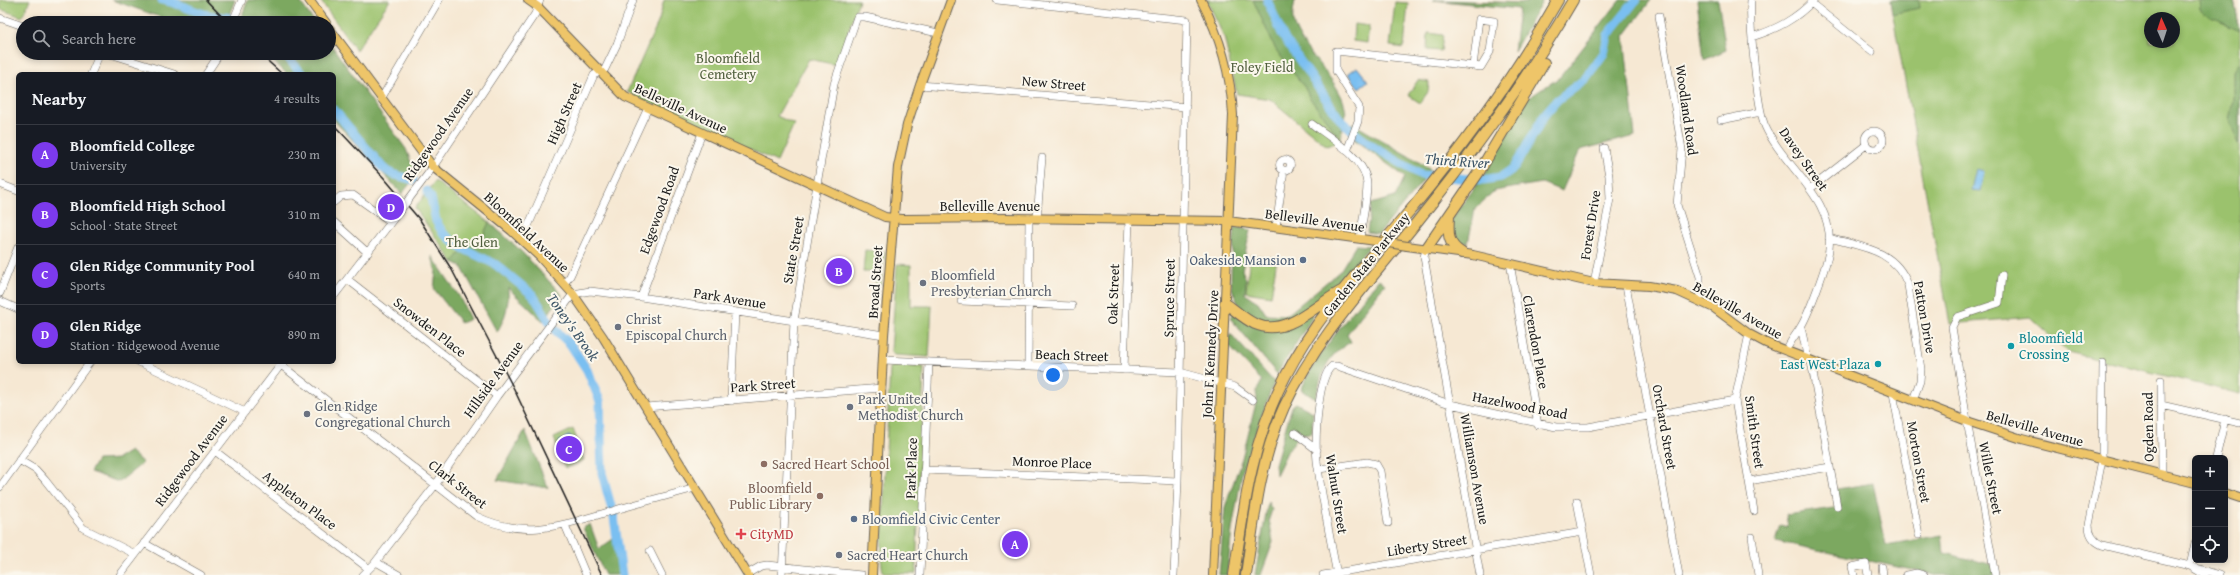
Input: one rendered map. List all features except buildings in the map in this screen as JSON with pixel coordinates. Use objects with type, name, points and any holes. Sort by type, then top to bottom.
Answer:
[{"type":"highway","name":"Garden State Parkway","points":[[1234,575],[1248,483],[1263,428],[1285,376],[1299,352],[1345,290],[1443,170],[1504,89],[1558,0]]},
{"type":"highway","name":"Garden State Parkway","points":[[1246,575],[1259,489],[1274,435],[1296,384],[1310,359],[1329,331],[1487,133],[1533,67],[1574,0]]},
{"type":"highway","points":[[1426,249],[1479,172],[1566,24],[1578,0]]},
{"type":"highway","points":[[1450,215],[1449,239],[1452,245],[1462,253]]},
{"type":"highway","points":[[1225,303],[1256,324],[1275,327],[1298,319],[1330,297],[1345,290]]},
{"type":"main road","points":[[309,0],[321,16]]},
{"type":"main road","name":"Belleville Avenue","points":[[528,0],[539,4],[600,72],[626,98],[892,219],[1037,218],[1228,221],[1462,253],[1594,282],[1664,288],[1700,300],[1749,334],[1786,352],[1966,421],[2022,439],[2192,482]]},
{"type":"main road","name":"Broad Street","points":[[872,575],[884,335],[892,219],[898,167],[907,125],[938,33],[951,0]]},
{"type":"main road","name":"John F. Kennedy Drive","points":[[1196,0],[1212,35],[1222,64],[1232,134]]},
{"type":"main road","name":"John F. Kennedy Drive","points":[[1201,0],[1216,33],[1229,74],[1232,96],[1232,134],[1213,575]]},
{"type":"main road","name":"Bloomfield Avenue","points":[[336,38],[433,167],[522,240],[572,294],[603,337],[747,574]]},
{"type":"main road","points":[[2228,494],[2240,498]]},
{"type":"street","points":[[381,99],[439,0]]},
{"type":"street","name":"High Street","points":[[522,240],[594,75],[605,69],[617,44],[633,0]]},
{"type":"street","name":"Spruce Street","points":[[996,0],[1187,20],[1178,481],[1174,575]]},
{"type":"street","name":"Davey Street","points":[[1751,0],[1752,37],[1765,124],[1773,141],[1811,188],[1825,216],[1829,238],[1830,249],[1826,262],[1801,327],[1786,352]]},
{"type":"street","points":[[1752,37],[1775,30],[1789,22],[1813,2],[1872,52]]},
{"type":"street","points":[[235,16],[240,4]]},
{"type":"street","name":"Ridgewood Avenue","points":[[336,293],[433,167],[539,4]]},
{"type":"street","name":"Woodland Road","points":[[1659,16],[1682,149],[1677,205],[1700,277],[1700,300]]},
{"type":"street","name":"State Street","points":[[782,575],[781,566],[794,321],[834,84],[854,20],[857,17],[865,17],[938,33]]},
{"type":"street","points":[[1347,151],[1358,121],[1359,107],[1356,100],[1336,71],[1336,51],[1481,67],[1490,52],[1494,21],[1479,19],[1473,66]]},
{"type":"street","points":[[1,20],[16,24]]},
{"type":"street","points":[[92,72],[97,60]]},
{"type":"street","points":[[129,60],[168,72]]},
{"type":"street","points":[[207,72],[215,60]]},
{"type":"street","name":"New Street","points":[[920,85],[1186,107]]},
{"type":"street","points":[[564,284],[570,276],[648,108]]},
{"type":"street","points":[[1721,120],[1762,112]]},
{"type":"street","points":[[1312,124],[1347,151],[1363,170],[1367,183],[1360,239]]},
{"type":"street","name":"Edgewood Road","points":[[641,297],[702,133]]},
{"type":"street","points":[[1811,188],[1866,145]]},
{"type":"street","name":"Forest Drive","points":[[1594,282],[1610,199],[1609,176],[1604,148]]},
{"type":"street","points":[[1037,218],[1042,158]]},
{"type":"street","points":[[1276,227],[1284,170]]},
{"type":"street","points":[[0,184],[16,190]]},
{"type":"street","points":[[336,200],[341,196],[354,195],[391,222]]},
{"type":"street","points":[[1028,366],[1029,218]]},
{"type":"street","name":"Oak Street","points":[[1124,370],[1129,219]]},
{"type":"street","points":[[336,224],[368,253]]},
{"type":"street","name":"Patton Drive","points":[[1829,238],[1878,252],[1893,261],[1904,274],[1908,284],[1921,369],[1920,381],[1913,400]]},
{"type":"street","name":"Williamson Avenue","points":[[1426,249],[1424,257],[1480,575]]},
{"type":"street","points":[[0,293],[16,252]]},
{"type":"street","name":"Clarendon Place","points":[[1510,263],[1538,425]]},
{"type":"street","name":"Willet Street","points":[[1995,575],[1966,421],[1952,327],[1957,317],[1999,303],[2002,275]]},
{"type":"street","name":"Snowden Place","points":[[347,279],[497,396]]},
{"type":"street","name":"Orchard Street","points":[[1626,284],[1679,575]]},
{"type":"street","name":"Park Avenue","points":[[572,294],[590,291],[641,297],[884,335]]},
{"type":"street","name":"Hillside Avenue","points":[[363,575],[376,562],[436,484],[497,396],[572,294]]},
{"type":"street","points":[[961,301],[1028,302],[1072,306]]},
{"type":"street","points":[[0,302],[16,309]]},
{"type":"street","points":[[732,400],[735,312]]},
{"type":"street","points":[[1801,327],[1837,506]]},
{"type":"street","name":"Smith Street","points":[[1749,334],[1735,400],[1754,511]]},
{"type":"street","name":"Beach Street","points":[[883,360],[1180,372],[1235,387],[1253,400]]},
{"type":"street","name":"Park Place","points":[[920,575],[929,362]]},
{"type":"street","points":[[2103,363],[2102,460],[2089,525],[2090,535],[2102,545],[2190,566],[2220,575]]},
{"type":"street","points":[[0,487],[89,364]]},
{"type":"street","points":[[143,364],[245,412]]},
{"type":"street","name":"Ridgewood Avenue","points":[[120,575],[281,364]]},
{"type":"street","name":"Clark Street","points":[[283,364],[476,516],[488,522],[526,530],[565,525],[695,488]]},
{"type":"street","name":"Hazelwood Road","points":[[1329,369],[1337,366],[1450,404],[1538,425],[1576,428],[1735,400]]},
{"type":"street","name":"Walnut Street","points":[[1329,369],[1321,391],[1317,450],[1336,574]]},
{"type":"street","name":"Ogden Road","points":[[2161,380],[2162,474]]},
{"type":"street","name":"Park Street","points":[[646,407],[882,388]]},
{"type":"street","name":"Morton Street","points":[[1893,393],[1919,535]]},
{"type":"street","points":[[2161,405],[2240,423]]},
{"type":"street","points":[[2217,455],[2225,419]]},
{"type":"street","points":[[1295,433],[1317,450]]},
{"type":"street","name":"Appleton Place","points":[[215,451],[369,569]]},
{"type":"street","points":[[19,460],[36,470],[46,480],[83,528],[136,554]]},
{"type":"street","points":[[1319,470],[1367,462],[1376,464],[1380,471],[1388,523]]},
{"type":"street","points":[[1749,482],[1830,466]]},
{"type":"street","name":"Monroe Place","points":[[924,470],[1178,481]]},
{"type":"street","points":[[1577,501],[1591,575]]},
{"type":"street","points":[[565,525],[586,575]]},
{"type":"street","name":"Liberty Street","points":[[1323,575],[1583,532]]},
{"type":"street","points":[[1752,537],[1758,575]]},
{"type":"street","points":[[144,543],[201,575]]},
{"type":"street","points":[[650,552],[662,575]]},
{"type":"street","points":[[2190,566],[2192,557]]},
{"type":"street","points":[[376,562],[399,575]]},
{"type":"street","points":[[1854,575],[1852,567],[1866,564],[1868,575]]},
{"type":"street","points":[[747,574],[763,565],[861,575]]},
{"type":"street","points":[[2190,566],[2205,575]]},
{"type":"street","points":[[1882,567],[1883,575]]},
{"type":"street","points":[[1906,575],[1917,573],[1924,575]]},
{"type":"green space","points":[[0,0],[30,0],[22,16],[0,9]]},
{"type":"green space","points":[[112,0],[235,0],[229,16],[157,16]]},
{"type":"green space","points":[[248,0],[299,0],[310,16],[242,16]]},
{"type":"green space","points":[[320,0],[390,0],[356,50],[336,22],[336,16],[332,16]]},
{"type":"green space","name":"Bloomfield Cemetery","points":[[664,0],[859,0],[837,65],[809,59],[777,116],[794,124],[777,162],[627,92],[659,20]]},
{"type":"green space","name":"Foley Field","points":[[1207,0],[1265,0],[1284,44],[1343,129],[1339,141],[1327,146],[1270,99],[1237,94],[1224,37]]},
{"type":"green space","points":[[1253,0],[1295,0],[1293,21],[1298,35],[1330,78],[1339,92],[1345,107],[1345,121],[1337,135],[1309,97],[1305,88],[1276,50]]},
{"type":"green space","points":[[1433,0],[1527,3],[1527,0],[1543,0],[1514,51],[1519,9]]},
{"type":"green space","points":[[1620,0],[1651,0],[1624,36],[1635,136],[1580,150],[1562,191],[1542,183],[1494,191],[1475,209],[1468,243],[1454,241],[1450,229],[1453,217],[1484,175],[1527,99],[1560,77]]},
{"type":"green space","points":[[1697,0],[1718,0],[1726,50],[1704,60]]},
{"type":"green space","points":[[1890,0],[2234,0],[2240,31],[2240,394],[2068,352],[2030,317],[1950,324]]},
{"type":"green space","points":[[1890,0],[1918,0],[1919,8],[1892,14]]},
{"type":"green space","points":[[2199,0],[2234,0],[2240,31],[2211,18],[2200,9]]},
{"type":"green space","points":[[1395,2],[1408,3],[1404,48],[1390,46]]},
{"type":"green space","points":[[1354,24],[1369,26],[1367,43],[1353,41]]},
{"type":"green space","points":[[1428,33],[1443,35],[1441,51],[1427,50]]},
{"type":"green space","points":[[336,52],[406,149],[411,162],[420,171],[402,194],[336,122],[336,72],[285,72],[272,60],[336,60]]},
{"type":"green space","points":[[2238,63],[2240,63],[2240,145],[2229,121],[2233,99],[2233,71]]},
{"type":"green space","points":[[1418,80],[1429,82],[1428,92],[1420,103],[1408,95]]},
{"type":"green space","points":[[1352,123],[1429,168],[1431,171],[1379,234],[1367,232],[1371,204],[1395,197],[1405,177],[1355,140],[1350,133]]},
{"type":"green space","name":"The Glen","points":[[435,181],[489,222],[520,250],[562,295],[543,321],[508,287],[453,262],[415,208]]},
{"type":"green space","points":[[489,222],[520,250],[562,295],[543,321],[508,288],[506,311],[497,332],[461,266],[453,262],[471,240],[483,236]]},
{"type":"green space","points":[[1235,227],[1250,230],[1242,270],[1246,279],[1245,294],[1258,302],[1266,314],[1287,315],[1340,271],[1356,245],[1370,246],[1320,299],[1304,310],[1288,319],[1272,322],[1257,320],[1252,318],[1244,311],[1238,303],[1232,288],[1231,275]]},
{"type":"green space","points":[[865,250],[885,252],[881,285],[877,285],[871,272],[863,272]]},
{"type":"green space","points":[[1250,255],[1277,258],[1271,296],[1246,292]]},
{"type":"green space","points":[[432,256],[459,296],[470,319],[461,323],[434,289],[436,271]]},
{"type":"green space","points":[[897,264],[911,265],[911,306],[932,306],[929,357],[894,355],[891,351]]},
{"type":"green space","points":[[1379,279],[1385,284],[1347,334],[1351,342],[1330,359],[1320,381],[1316,399],[1301,390],[1326,347],[1347,318]]},
{"type":"green space","points":[[1233,313],[1265,330],[1311,314],[1312,318],[1277,374],[1230,318]]},
{"type":"green space","points":[[1230,333],[1274,382],[1243,468],[1232,530],[1227,575],[1219,575],[1225,507],[1242,458],[1257,399],[1256,392],[1262,381],[1229,346]]},
{"type":"green space","points":[[893,366],[924,367],[916,574],[883,573],[881,559],[890,368]]},
{"type":"green space","points":[[1296,403],[1313,412],[1312,433],[1300,434],[1288,450],[1276,475],[1275,464],[1292,406]]},
{"type":"green space","points":[[573,429],[584,460],[565,468],[554,438]]},
{"type":"green space","points":[[525,430],[548,488],[497,480]]},
{"type":"green space","points":[[130,451],[143,463],[119,482],[90,472],[97,460],[117,459]]},
{"type":"green space","points":[[1873,483],[1886,545],[1942,535],[1944,553],[1994,565],[1997,575],[1936,575],[1775,541],[1780,525],[1788,527],[1786,515],[1840,507],[1837,489]]},
{"type":"green space","points":[[1268,502],[1272,510],[1269,519],[1273,542],[1261,575],[1255,575]]},
{"type":"green space","points":[[590,524],[599,549],[613,539],[619,539],[624,575],[605,575],[583,528]]},
{"type":"water","points":[[1357,67],[1368,81],[1359,88],[1348,74]]},
{"type":"water","points":[[1976,169],[1984,171],[1980,191],[1971,190]]},
{"type":"water","points":[[570,435],[574,440],[578,451],[571,454],[568,447],[562,449],[559,441],[562,440],[566,443],[564,438]]},
{"type":"waterway","name":"Toney's Brook","points":[[162,0],[173,2],[204,14],[214,16]]},
{"type":"waterway","name":"Third River","points":[[1267,0],[1283,36],[1339,118],[1355,133],[1372,146],[1421,175],[1483,180],[1501,177],[1514,168],[1545,114],[1557,100],[1585,79],[1604,53],[1608,35],[1636,0]]},
{"type":"waterway","name":"Toney's Brook","points":[[290,60],[300,72]]},
{"type":"waterway","name":"Toney's Brook","points":[[336,112],[383,168],[392,174],[413,180]]},
{"type":"waterway","name":"Toney's Brook","points":[[427,191],[431,198],[436,221],[443,233],[458,246],[495,264],[533,295],[554,329],[570,344],[587,370],[600,401],[602,473],[614,517],[622,575]]},
{"type":"railway","points":[[206,0],[221,16]]},
{"type":"railway","points":[[267,60],[280,72]]},
{"type":"railway","points":[[336,127],[384,178],[420,220],[452,270],[514,389],[602,575]]},
{"type":"place","name":"Glen Ridge","points":[[391,207]]},
{"type":"place","name":"Oakeside Mansion","points":[[1303,260]]},
{"type":"place","name":"Bloomfield High School","points":[[839,271]]},
{"type":"place","name":"Bloomfield Presbyterian Church","points":[[923,283]]},
{"type":"place","name":"Christ Episcopal Church","points":[[618,327]]},
{"type":"place","name":"Bloomfield Crossing","points":[[2011,346]]},
{"type":"place","name":"East West Plaza","points":[[1878,364]]},
{"type":"place","name":"Park United Methodist Church","points":[[850,407]]},
{"type":"place","name":"Glen Ridge Congregational Church","points":[[307,414]]},
{"type":"place","name":"Glen Ridge Community Pool","points":[[569,449]]},
{"type":"place","name":"Sacred Heart School","points":[[764,464]]},
{"type":"place","name":"Bloomfield Public Library","points":[[820,496]]},
{"type":"place","name":"Bloomfield Civic Center","points":[[854,519]]},
{"type":"place","name":"CityMD","points":[[741,534]]},
{"type":"place","name":"Bloomfield College","points":[[1015,544]]},
{"type":"place","name":"Sacred Heart Church","points":[[839,555]]}]
